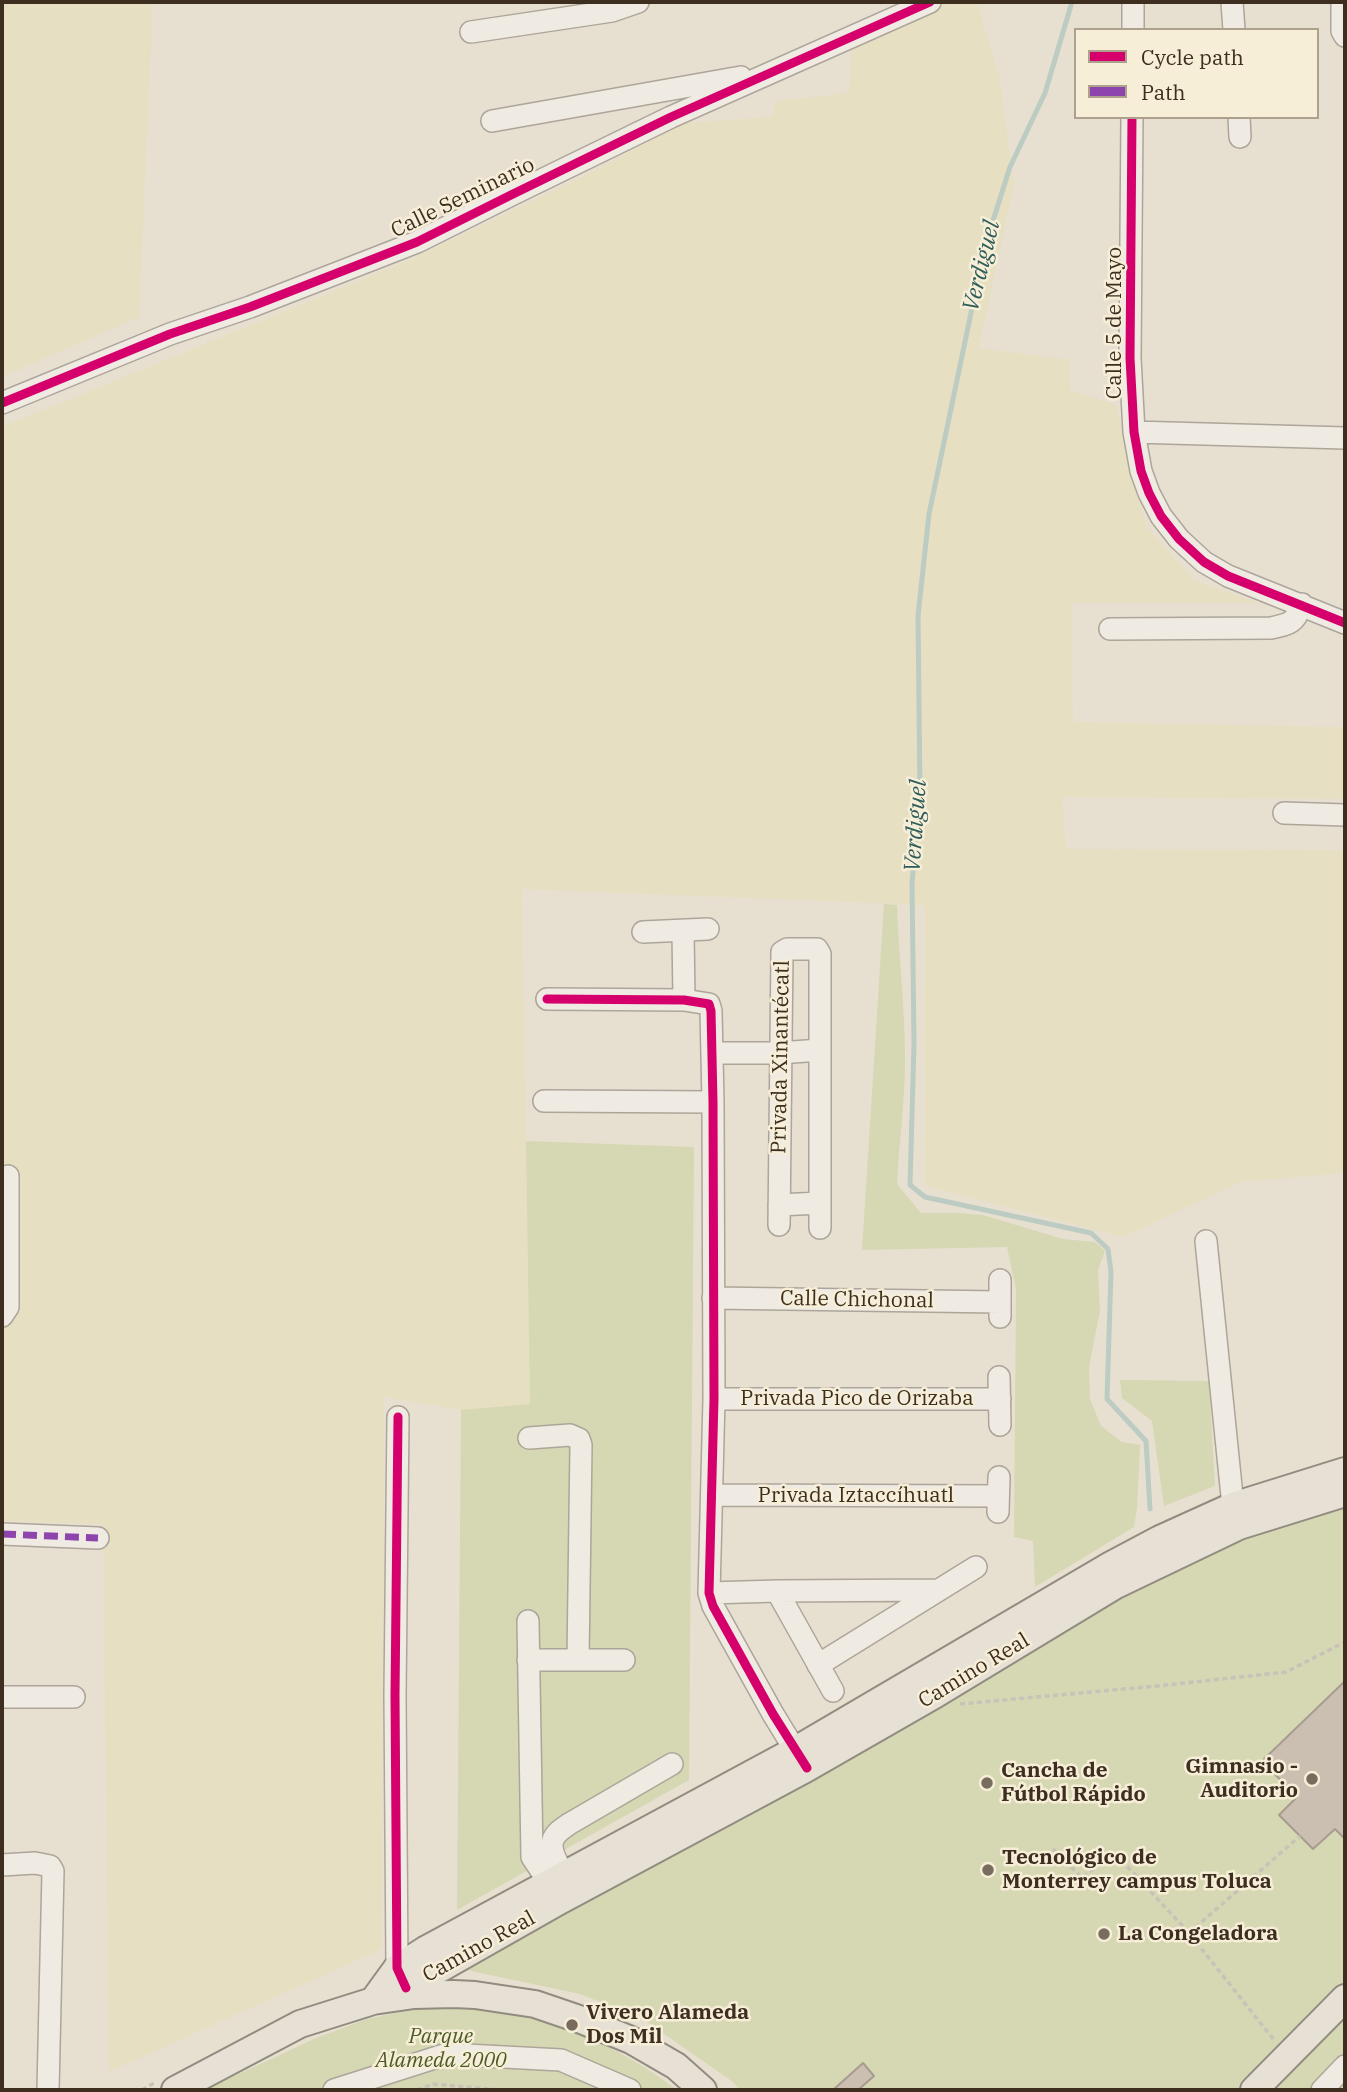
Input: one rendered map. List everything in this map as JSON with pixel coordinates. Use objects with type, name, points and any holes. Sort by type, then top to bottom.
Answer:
[{"type":"main road","name":"Camino Real","points":[[373,2001],[401,1978],[425,1950],[563,1887],[801,1760],[936,1694],[1116,1585],[1345,1471]]},
{"type":"main road","name":"Camino Real","points":[[801,1760],[1111,1565],[1160,1539],[1233,1506],[1345,1493]]},
{"type":"main road","points":[[175,2090],[300,2024],[373,2001],[414,1995],[454,1994],[535,2004],[631,2040],[676,2066],[703,2090]]},
{"type":"main road","points":[[1254,2090],[1345,1998]]},
{"type":"street","points":[[471,32],[612,11],[638,2]]},
{"type":"street","name":"Calle Seminario","points":[[2,403],[170,334],[250,307],[417,243],[513,194],[761,76],[930,2]]},
{"type":"street","points":[[1133,2],[1133,28]]},
{"type":"street","points":[[1232,2],[1234,28]]},
{"type":"street","points":[[1342,2],[1342,31],[1345,36]]},
{"type":"street","points":[[492,121],[761,76]]},
{"type":"street","name":"Calle 5 de Mayo","points":[[1132,119],[1130,358],[1134,432],[1140,471],[1149,493],[1161,516],[1204,562],[1228,576],[1345,623]]},
{"type":"street","points":[[1134,432],[1345,438]]},
{"type":"street","points":[[1110,629],[1271,628],[1287,625],[1297,617],[1302,604]]},
{"type":"street","points":[[1284,813],[1345,815]]},
{"type":"street","points":[[643,932],[708,929]]},
{"type":"street","points":[[683,931],[684,1000]]},
{"type":"street","name":"Privada Xinantécatl","points":[[819,1203],[779,1215],[782,952],[787,949],[819,950],[820,1228]]},
{"type":"street","points":[[547,999],[684,1000],[709,1004],[713,1053],[714,1399],[709,1593],[713,1606],[801,1760]]},
{"type":"street","points":[[713,1053],[820,1050]]},
{"type":"street","points":[[544,1101],[713,1101]]},
{"type":"street","points":[[2,1316],[8,1307],[8,1176]]},
{"type":"street","points":[[1206,1241],[1233,1506]]},
{"type":"street","name":"Calle Chichonal","points":[[713,1298],[1000,1310],[1000,1280]]},
{"type":"street","points":[[999,1377],[1000,1425]]},
{"type":"street","name":"Privada Pico de Orizaba","points":[[714,1399],[1000,1399]]},
{"type":"street","points":[[398,1417],[395,1681],[401,1978]]},
{"type":"street","points":[[529,1438],[570,1435],[579,1439],[578,1660]]},
{"type":"street","name":"Privada Iztaccíhuatl","points":[[713,1495],[998,1495]]},
{"type":"street","points":[[2,1534],[98,1538]]},
{"type":"street","points":[[818,1665],[976,1567]]},
{"type":"street","points":[[709,1593],[939,1590]]},
{"type":"street","points":[[777,1591],[833,1691]]},
{"type":"street","points":[[528,1620],[533,1857],[563,1887]]},
{"type":"street","points":[[528,1660],[624,1660]]},
{"type":"street","points":[[2,1697],[74,1697]]},
{"type":"street","points":[[563,1887],[552,1842],[558,1833],[672,1764]]},
{"type":"street","points":[[2,1865],[43,1864],[50,1866],[54,1878],[48,2090]]},
{"type":"street","points":[[334,2090],[447,2054],[561,2060],[630,2090]]},
{"type":"street","points":[[1322,2090],[1345,2066]]},
{"type":"path","points":[[936,1694],[950,1704],[967,1705],[1286,1672],[1345,1642]]},
{"type":"path","points":[[1189,1933],[1300,1836]]},
{"type":"path","points":[[1054,1849],[1082,1878],[1114,1852],[1189,1933],[1288,2057]]},
{"type":"path","points":[[417,2090],[433,2084],[499,2090]]},
{"type":"shaded area","points":[[2,2],[153,2],[139,317],[2,377]]},
{"type":"shaded area","points":[[943,2],[977,2],[999,75],[1014,184],[979,348],[1070,360],[1070,390],[1116,405],[1146,526],[1194,580],[1260,603],[1072,603],[1073,722],[1345,727],[1345,799],[1062,797],[1066,849],[1345,850],[1345,1173],[1241,1182],[1123,1237],[925,1186],[925,905],[522,889],[530,1405],[461,1410],[384,1397],[382,1949],[109,2072],[103,1524],[2,1521],[2,427],[412,259],[685,123],[772,117],[776,101],[849,93],[852,44]]},
{"type":"green space","points":[[884,904],[897,905],[904,1022],[905,1076],[897,1184],[921,1213],[983,1215],[1063,1239],[1095,1242],[1105,1251],[1098,1270],[1100,1311],[1089,1367],[1090,1399],[1101,1426],[1122,1442],[1140,1445],[1134,1527],[1035,1587],[1033,1541],[1014,1537],[1016,1289],[1007,1247],[862,1250]]},
{"type":"green space","points":[[526,1141],[694,1147],[689,1780],[457,1910],[461,1410],[530,1404]]},
{"type":"green space","points":[[1120,1380],[1209,1381],[1215,1486],[1164,1506],[1152,1421],[1122,1398]]},
{"type":"green space","name":"Tecnológico de Monterrey campus Toluca","points":[[1345,1504],[1345,2090],[740,2090],[733,2082],[643,2019],[580,1994],[452,1967],[1018,1662],[1051,1636],[1164,1570],[1266,1527]]},
{"type":"green space","name":"Parque Alameda 2000","points":[[420,2008],[496,2011],[552,2024],[630,2058],[677,2090],[205,2090],[316,2038],[367,2019]]},
{"type":"building","name":"Gimnasio - Auditorio","points":[[1345,1681],[1345,1839],[1335,1829],[1313,1849],[1279,1815],[1297,1797],[1262,1761]]},
{"type":"building","points":[[863,2063],[874,2076],[858,2090],[833,2090]]},
{"type":"waterway","name":"Verdiguel","points":[[1072,2],[1045,93],[1010,167],[985,246],[929,514],[918,616],[920,794],[912,883],[914,1044],[910,1185],[925,1197],[1091,1233],[1108,1249],[1111,1272],[1107,1399],[1146,1441],[1150,1509]]},
{"type":"marked path","points":[[2,1534],[98,1538]]},
{"type":"cycle path","points":[[2,403],[170,334],[250,307],[417,242],[671,117],[930,2]]},
{"type":"cycle path","points":[[1132,119],[1130,358],[1134,432],[1141,471],[1149,493],[1161,516],[1179,539],[1204,562],[1228,576],[1345,623]]},
{"type":"cycle path","points":[[547,999],[684,1000],[709,1004],[713,1102],[714,1399],[709,1593],[713,1606],[773,1714],[807,1768]]},
{"type":"cycle path","points":[[398,1417],[395,1695],[397,1968],[406,1988]]},
{"type":"place","name":"Gimnasio - Auditorio","points":[[1312,1779]]},
{"type":"place","name":"Cancha de Fútbol Rápido","points":[[987,1783]]},
{"type":"place","name":"Tecnológico de Monterrey campus Toluca","points":[[988,1870]]},
{"type":"place","name":"La Congeladora","points":[[1104,1934]]},
{"type":"place","name":"Vivero Alameda Dos Mil","points":[[572,2025]]}]
